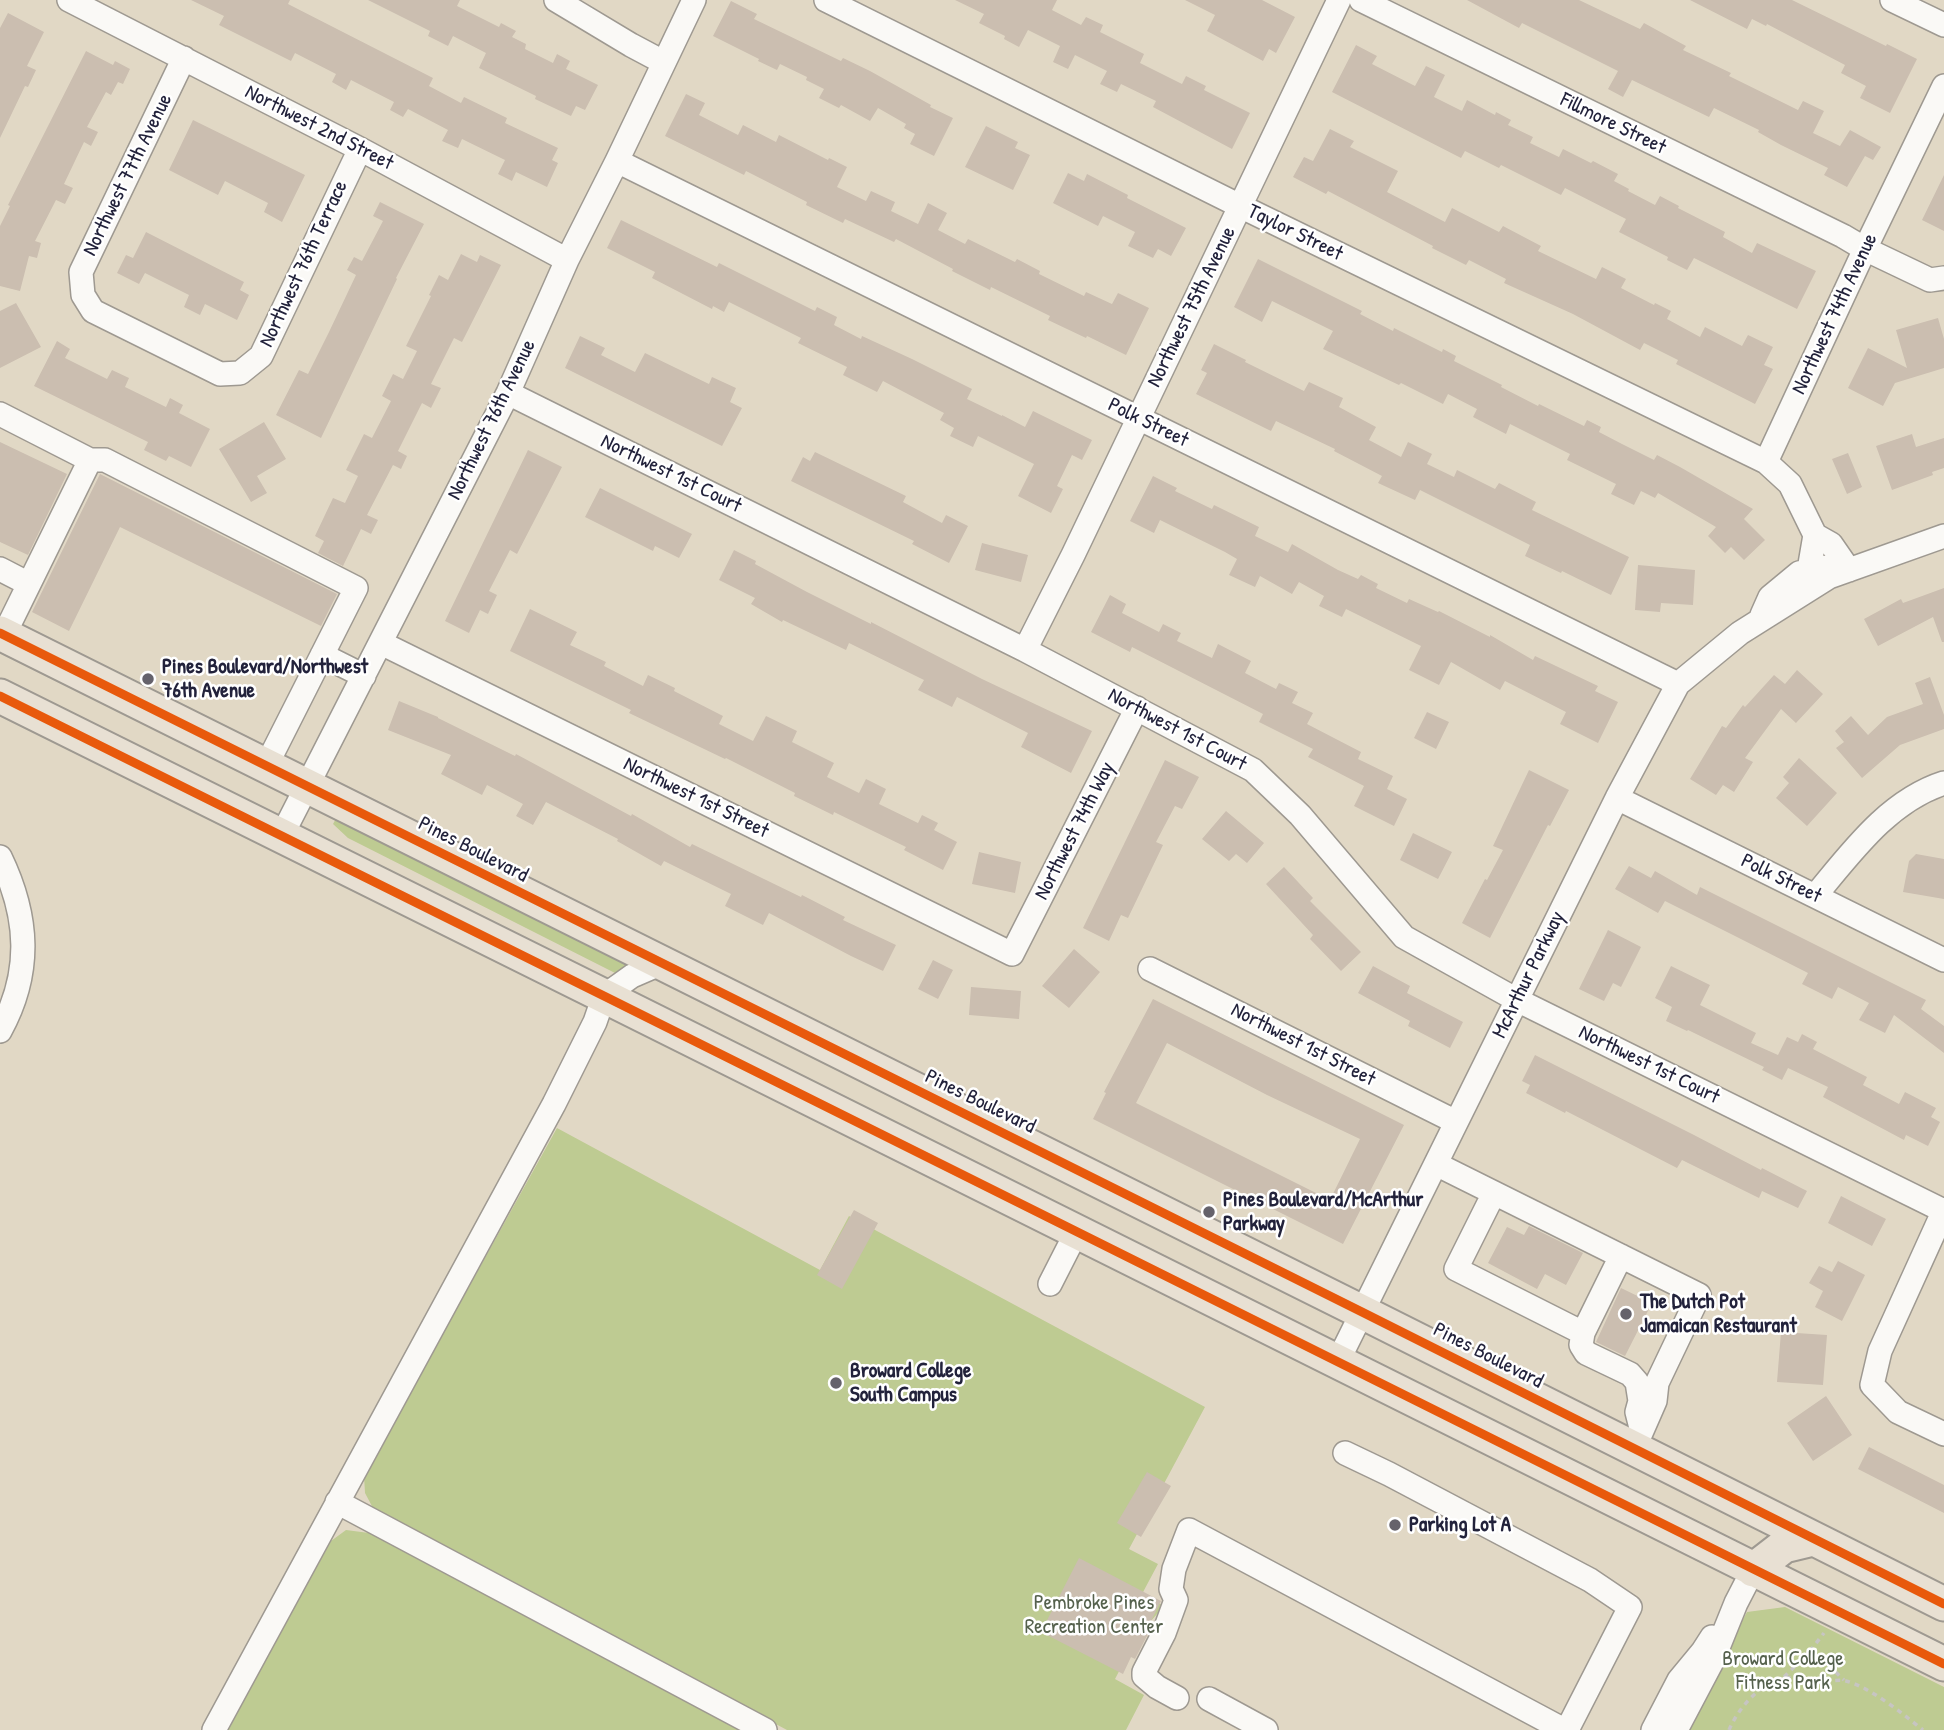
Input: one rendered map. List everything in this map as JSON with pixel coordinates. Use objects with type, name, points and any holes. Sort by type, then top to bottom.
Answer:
[{"type":"highway","name":"Pines Boulevard","points":[[2,634],[1362,1312],[1638,1441],[1812,1539],[1944,1604]]},
{"type":"highway","points":[[0,696],[1944,1664]]},
{"type":"highway","points":[[1753,1570],[1784,1546],[1812,1539]]},
{"type":"street","name":"Northwest 2nd Street","points":[[69,0],[360,149],[567,260]]},
{"type":"street","points":[[556,0],[663,62]]},
{"type":"street","name":"Northwest 76th Avenue","points":[[282,835],[508,393],[567,260],[694,0]]},
{"type":"street","name":"Taylor Street","points":[[826,0],[1240,206],[1766,462]]},
{"type":"street","name":"Northwest 75th Avenue","points":[[1025,650],[1339,0]]},
{"type":"street","name":"Fillmore Street","points":[[1361,0],[1930,280],[1944,278]]},
{"type":"street","points":[[1892,0],[1944,25]]},
{"type":"street","name":"Northwest 77th Avenue","points":[[184,58],[81,272],[83,295],[93,311],[220,374],[240,373]]},
{"type":"street","name":"Northwest 74th Avenue","points":[[1766,462],[1944,86]]},
{"type":"street","name":"Northwest 76th Terrace","points":[[240,373],[261,356],[360,149]]},
{"type":"street","name":"Polk Street","points":[[617,161],[1678,684]]},
{"type":"street","name":"Northwest 1st Court","points":[[508,393],[1025,650],[1253,770],[1300,816],[1404,937],[1517,1000],[1944,1210]]},
{"type":"street","points":[[0,414],[90,460],[104,460],[356,588],[266,766]]},
{"type":"street","points":[[2,634],[90,460]]},
{"type":"street","points":[[1766,462],[1790,484],[1815,535],[1831,544],[1847,566]]},
{"type":"street","points":[[1809,570],[1815,535]]},
{"type":"street","name":"McArthur Parkway","points":[[1759,620],[1770,597],[1800,573],[1877,560],[1944,536]]},
{"type":"street","name":"McArthur Parkway","points":[[1338,1361],[1617,798],[1678,684],[1740,633],[1847,566]]},
{"type":"street","points":[[0,569],[29,584]]},
{"type":"street","name":"Northwest 1st Street","points":[[381,643],[1012,954]]},
{"type":"street","points":[[323,655],[364,676]]},
{"type":"street","name":"Northwest 74th Way","points":[[1012,954],[1138,708]]},
{"type":"street","points":[[1815,896],[1862,841],[1906,800],[1944,783]]},
{"type":"street","name":"Polk Street","points":[[1617,798],[1944,960]]},
{"type":"street","points":[[0,857],[18,903],[23,950],[18,989],[0,1031]]},
{"type":"street","points":[[214,1730],[554,1104],[596,1022],[604,996],[632,976],[662,964]]},
{"type":"street","name":"Northwest 1st Street","points":[[1150,968],[1456,1122]]},
{"type":"street","points":[[1436,1164],[1699,1295],[1657,1383],[1655,1401],[1638,1441]]},
{"type":"street","points":[[1494,1193],[1457,1269],[1583,1333]]},
{"type":"street","points":[[1944,1210],[1880,1351],[1872,1385],[1898,1412],[1944,1434]]},
{"type":"street","points":[[1050,1284],[1077,1231]]},
{"type":"street","points":[[1621,1256],[1583,1333],[1581,1345],[1586,1353],[1630,1374],[1637,1382],[1640,1401],[1637,1412],[1638,1441]]},
{"type":"street","points":[[1177,1698],[1157,1687],[1144,1676],[1144,1672],[1164,1633],[1176,1600],[1171,1589],[1174,1569],[1189,1530],[1565,1730],[1630,1607],[1590,1580],[1345,1453]]},
{"type":"street","points":[[337,1502],[765,1730]]},
{"type":"street","points":[[1676,1730],[1713,1660],[1736,1603],[1753,1570]]},
{"type":"street","points":[[1653,1730],[1679,1681],[1736,1603]]},
{"type":"street","points":[[1209,1699],[1266,1730]]},
{"type":"path","points":[[1729,1730],[1744,1705],[1767,1685],[1784,1677],[1830,1626]]},
{"type":"path","points":[[1810,1651],[1844,1680],[1872,1693],[1923,1730]]},
{"type":"path","points":[[1784,1677],[1830,1682],[1844,1680]]},
{"type":"green space","points":[[338,815],[641,968],[615,973],[348,838],[333,824]]},
{"type":"green space","points":[[557,1128],[820,1270],[849,1216],[1205,1407],[1129,1549],[1158,1564],[1142,1594],[1164,1606],[1137,1637],[1115,1679],[1144,1695],[1126,1730],[787,1730],[374,1510],[365,1493],[364,1476]]},
{"type":"green space","points":[[346,1530],[369,1533],[742,1730],[227,1730],[331,1541]]},
{"type":"green space","name":"Broward College Fitness Park","points":[[1785,1607],[1944,1687],[1944,1730],[1684,1730],[1747,1612]]},
{"type":"building","points":[[191,0],[290,0],[288,4],[433,78],[429,86],[461,103],[464,97],[507,118],[505,123],[558,148],[552,160],[558,163],[547,187],[516,172],[512,181],[498,174],[505,160],[462,139],[458,148],[442,141],[448,130],[408,109],[403,117],[390,110],[394,102],[351,80],[346,90],[332,82],[336,74],[295,53],[291,61],[219,25],[224,16]]},
{"type":"building","points":[[368,0],[460,0],[457,6],[499,27],[501,23],[516,31],[512,37],[526,44],[525,49],[553,63],[557,54],[570,61],[566,69],[598,85],[585,110],[576,106],[571,116],[479,68],[486,53],[453,36],[448,46],[428,36],[430,31]]},
{"type":"building","points":[[955,0],[1057,0],[1052,10],[1081,25],[1086,17],[1103,25],[1100,32],[1144,54],[1140,63],[1182,84],[1186,76],[1206,86],[1204,90],[1250,113],[1232,149],[1153,107],[1156,101],[1121,84],[1117,92],[1100,84],[1107,71],[1075,55],[1068,69],[1053,62],[1060,46],[1028,30],[1019,47],[1004,39],[1005,36],[979,23],[984,14]]},
{"type":"building","points":[[1185,0],[1262,0],[1295,17],[1276,53],[1269,49],[1263,61],[1207,31],[1215,15]]},
{"type":"building","points":[[1467,0],[1579,0],[1640,29],[1644,23],[1686,46],[1683,50],[1731,73],[1729,76],[1798,110],[1803,101],[1824,111],[1813,133],[1840,146],[1850,130],[1881,147],[1873,160],[1865,156],[1847,187],[1824,175],[1828,168],[1714,108],[1709,117],[1632,80],[1623,97],[1608,89],[1618,71],[1522,23],[1519,28]]},
{"type":"building","points":[[1690,0],[1792,0],[1917,59],[1890,113],[1860,98],[1866,86],[1841,73],[1845,65],[1767,24],[1766,26],[1752,19],[1747,29]]},
{"type":"building","points":[[731,1],[757,14],[754,19],[841,61],[843,58],[870,71],[953,118],[934,156],[910,144],[915,134],[904,128],[906,124],[878,108],[870,121],[841,105],[839,108],[819,98],[824,89],[806,80],[807,77],[780,64],[777,70],[713,36]]},
{"type":"building","points":[[8,13],[44,32],[27,66],[36,70],[28,87],[25,86],[0,138],[0,28]]},
{"type":"building","points":[[1356,45],[1377,56],[1372,64],[1415,86],[1426,66],[1445,75],[1434,97],[1462,111],[1467,100],[1495,115],[1496,112],[1511,120],[1508,125],[1533,137],[1530,143],[1559,157],[1563,149],[1591,163],[1593,161],[1618,174],[1614,181],[1629,189],[1628,191],[1655,205],[1660,196],[1725,232],[1723,237],[1752,253],[1757,243],[1816,271],[1797,309],[1694,258],[1687,270],[1667,260],[1668,257],[1619,232],[1626,219],[1565,188],[1561,195],[1501,165],[1499,168],[1465,151],[1461,158],[1332,92]]},
{"type":"building","points":[[86,51],[113,65],[115,61],[130,69],[123,84],[118,82],[111,95],[106,92],[87,127],[98,132],[91,146],[84,142],[64,184],[73,188],[65,204],[56,200],[35,241],[41,243],[37,258],[29,256],[20,291],[0,286],[0,226]]},
{"type":"building","points":[[686,94],[705,103],[699,115],[738,135],[743,125],[776,142],[779,135],[847,167],[837,187],[866,201],[871,191],[895,202],[891,211],[918,224],[928,203],[947,213],[938,230],[965,244],[968,239],[1015,262],[1017,259],[1040,271],[1039,274],[1084,296],[1086,292],[1112,304],[1118,293],[1149,308],[1126,355],[1048,320],[1050,316],[952,271],[953,269],[896,239],[894,242],[845,219],[843,223],[746,171],[744,175],[665,136]]},
{"type":"building","points":[[193,120],[305,175],[282,222],[264,212],[268,203],[225,181],[218,195],[169,170]]},
{"type":"building","points":[[986,126],[1018,142],[1015,148],[1030,155],[1013,190],[965,167]]},
{"type":"building","points":[[1330,129],[1354,141],[1350,147],[1398,171],[1387,192],[1445,222],[1452,208],[1499,232],[1503,226],[1541,246],[1538,251],[1596,279],[1602,267],[1626,279],[1621,288],[1671,311],[1667,319],[1700,337],[1705,327],[1742,346],[1748,335],[1773,347],[1764,365],[1773,369],[1755,404],[1676,364],[1678,360],[1644,343],[1640,350],[1573,314],[1504,283],[1506,279],[1469,260],[1466,265],[1328,191],[1326,194],[1293,177],[1304,157],[1313,161]]},
{"type":"building","points":[[1068,173],[1084,181],[1087,174],[1186,228],[1171,256],[1158,249],[1153,258],[1128,246],[1135,232],[1103,216],[1098,226],[1053,203]]},
{"type":"building","points":[[1944,175],[1944,231],[1922,220]]},
{"type":"building","points":[[380,202],[424,224],[321,438],[276,415],[299,370],[308,374],[329,332],[356,275],[347,270],[354,257],[362,261],[383,221],[373,216]]},
{"type":"building","points":[[621,220],[717,267],[719,263],[815,311],[817,307],[837,317],[834,325],[972,389],[967,399],[1025,427],[1033,411],[1092,440],[1082,460],[1072,455],[1057,486],[1063,489],[1051,513],[1018,496],[1034,464],[978,436],[973,447],[950,436],[954,428],[940,420],[944,413],[883,381],[877,392],[843,375],[847,367],[798,343],[801,338],[729,302],[724,312],[713,306],[712,309],[652,278],[655,272],[607,248]]},
{"type":"building","points":[[146,232],[244,282],[240,290],[249,295],[237,320],[205,304],[200,315],[184,307],[189,295],[145,273],[139,284],[117,273],[126,255],[133,258]]},
{"type":"building","points":[[461,254],[477,262],[480,255],[501,265],[462,342],[454,338],[431,384],[441,388],[431,408],[422,403],[398,451],[407,456],[401,469],[393,465],[367,515],[378,520],[371,534],[361,529],[343,566],[318,553],[324,541],[315,536],[333,498],[345,503],[358,476],[346,470],[364,434],[372,438],[391,401],[382,396],[393,374],[403,379],[417,351],[406,346],[439,275],[448,280]]},
{"type":"building","points":[[1258,259],[1362,311],[1360,314],[1393,331],[1394,328],[1442,352],[1443,349],[1456,356],[1454,361],[1538,406],[1539,404],[1584,426],[1587,420],[1601,427],[1599,432],[1622,444],[1654,460],[1657,455],[1680,467],[1753,509],[1744,519],[1765,540],[1744,560],[1731,547],[1725,553],[1708,536],[1716,527],[1658,493],[1655,498],[1641,491],[1634,505],[1611,494],[1616,484],[1567,460],[1570,454],[1510,424],[1506,434],[1473,417],[1477,409],[1448,394],[1443,404],[1323,349],[1333,331],[1272,301],[1262,322],[1234,307]]},
{"type":"building","points":[[16,303],[41,347],[0,368],[0,311]]},
{"type":"building","points":[[1938,318],[1944,339],[1944,368],[1895,383],[1883,406],[1848,388],[1868,348],[1907,368],[1896,330]]},
{"type":"building","points":[[580,336],[605,348],[601,355],[635,372],[645,353],[709,384],[712,377],[736,388],[730,402],[742,408],[722,446],[565,368]]},
{"type":"building","points":[[57,341],[70,349],[65,358],[107,379],[112,370],[129,378],[125,387],[166,407],[170,398],[183,405],[179,413],[210,429],[191,467],[169,456],[166,461],[144,450],[148,442],[34,386]]},
{"type":"building","points":[[1214,344],[1304,391],[1309,382],[1343,398],[1339,407],[1376,427],[1369,440],[1401,457],[1408,442],[1432,454],[1427,464],[1454,477],[1457,470],[1495,489],[1499,483],[1536,502],[1532,510],[1629,557],[1611,595],[1525,556],[1530,545],[1420,490],[1415,500],[1378,483],[1382,476],[1334,451],[1335,449],[1276,421],[1271,431],[1196,394],[1207,373],[1201,370]]},
{"type":"building","points":[[264,422],[286,459],[257,476],[267,493],[251,502],[219,449]]},
{"type":"building","points":[[1912,434],[1916,447],[1944,438],[1944,468],[1932,472],[1933,475],[1892,490],[1876,446]]},
{"type":"building","points":[[0,442],[67,474],[28,555],[0,542]]},
{"type":"building","points":[[528,450],[562,467],[517,554],[510,550],[489,591],[497,595],[488,614],[480,610],[469,633],[445,621]]},
{"type":"building","points":[[815,452],[906,496],[903,502],[942,523],[946,515],[968,526],[949,563],[912,544],[914,541],[791,481],[803,457],[810,461]]},
{"type":"building","points":[[1848,453],[1862,487],[1847,494],[1832,459]]},
{"type":"building","points":[[100,474],[337,594],[321,626],[120,527],[69,631],[32,612]]},
{"type":"building","points":[[1153,476],[1177,488],[1175,491],[1212,509],[1214,505],[1259,527],[1255,536],[1288,552],[1292,544],[1358,579],[1361,575],[1378,584],[1376,588],[1407,603],[1409,599],[1439,611],[1490,635],[1533,660],[1535,656],[1598,686],[1595,691],[1618,702],[1598,743],[1560,724],[1566,712],[1505,681],[1500,690],[1451,662],[1439,685],[1409,670],[1421,646],[1346,609],[1342,617],[1319,606],[1324,596],[1299,582],[1292,594],[1260,576],[1255,587],[1229,575],[1237,559],[1225,552],[1160,520],[1154,533],[1130,521]]},
{"type":"building","points":[[600,488],[692,534],[679,558],[655,546],[653,551],[585,517]]},
{"type":"building","points":[[982,543],[1028,555],[1021,582],[975,570]]},
{"type":"building","points":[[734,550],[807,592],[1092,731],[1071,773],[1021,747],[1028,733],[957,697],[952,707],[918,690],[924,680],[849,643],[846,650],[783,620],[782,622],[751,604],[755,598],[719,580]]},
{"type":"building","points":[[1638,565],[1695,570],[1693,605],[1661,603],[1660,612],[1635,610]]},
{"type":"building","points":[[1944,588],[1944,642],[1933,617],[1878,646],[1864,619],[1901,599],[1903,603]]},
{"type":"building","points":[[1110,595],[1126,604],[1122,613],[1159,632],[1163,624],[1181,633],[1177,641],[1212,658],[1218,644],[1251,661],[1245,673],[1276,689],[1279,683],[1298,692],[1292,703],[1313,713],[1307,724],[1361,752],[1358,759],[1393,776],[1387,789],[1407,799],[1394,826],[1354,806],[1364,786],[1308,757],[1313,749],[1259,722],[1263,714],[1132,647],[1130,652],[1091,632]]},
{"type":"building","points":[[530,609],[577,632],[570,645],[606,662],[604,666],[643,686],[648,675],[675,688],[674,691],[723,716],[719,724],[753,741],[766,716],[797,731],[792,742],[834,763],[827,777],[859,793],[866,779],[886,789],[879,804],[918,823],[922,815],[938,823],[934,830],[957,842],[943,870],[904,850],[906,847],[794,796],[795,793],[629,713],[631,710],[510,651]]},
{"type":"building","points":[[1797,670],[1823,694],[1796,723],[1781,709],[1745,758],[1753,762],[1734,792],[1723,785],[1716,795],[1690,779],[1722,726],[1726,728],[1743,705],[1745,707],[1774,675],[1785,684]]},
{"type":"building","points":[[1930,677],[1944,715],[1944,729],[1900,745],[1862,778],[1836,748],[1844,742],[1835,731],[1851,716],[1868,735],[1887,717],[1923,704],[1915,683]]},
{"type":"building","points":[[399,701],[438,717],[515,756],[516,754],[690,847],[692,844],[801,897],[802,895],[845,917],[843,920],[896,945],[883,971],[769,913],[763,925],[725,906],[731,894],[664,861],[661,866],[617,841],[618,839],[546,802],[533,825],[516,816],[523,804],[487,785],[482,795],[441,774],[451,755],[388,730]]},
{"type":"building","points":[[1427,712],[1449,722],[1436,749],[1414,738]]},
{"type":"building","points":[[1799,758],[1837,793],[1807,826],[1776,798],[1789,783],[1783,777]]},
{"type":"building","points":[[1165,760],[1199,777],[1182,809],[1175,806],[1156,842],[1163,845],[1128,918],[1121,915],[1109,941],[1083,928]]},
{"type":"building","points":[[1529,770],[1569,790],[1490,938],[1462,923],[1503,850],[1493,846]]},
{"type":"building","points":[[1226,811],[1264,843],[1247,863],[1236,854],[1229,861],[1202,839]]},
{"type":"building","points":[[1413,833],[1452,852],[1438,879],[1400,860]]},
{"type":"building","points":[[979,852],[1021,862],[1015,893],[972,884]]},
{"type":"building","points":[[1916,854],[1944,859],[1944,899],[1903,892],[1909,861]]},
{"type":"building","points":[[1629,866],[1651,878],[1655,871],[1697,895],[1700,887],[1926,1000],[1921,1009],[1944,1026],[1944,1053],[1894,1015],[1885,1033],[1859,1020],[1869,1003],[1838,987],[1832,999],[1802,984],[1808,973],[1665,901],[1658,913],[1615,889]]},
{"type":"building","points":[[1284,867],[1313,898],[1310,901],[1361,952],[1341,971],[1310,939],[1313,935],[1266,884]]},
{"type":"building","points":[[1608,930],[1641,947],[1621,987],[1613,983],[1604,1001],[1579,989]]},
{"type":"building","points":[[1074,949],[1100,972],[1069,1008],[1042,986]]},
{"type":"building","points":[[933,960],[953,970],[938,999],[918,989]]},
{"type":"building","points":[[1373,966],[1410,986],[1407,993],[1463,1022],[1450,1048],[1408,1026],[1410,1021],[1358,993]]},
{"type":"building","points":[[1671,966],[1710,985],[1700,1005],[1756,1033],[1751,1043],[1778,1055],[1787,1037],[1798,1042],[1802,1034],[1817,1042],[1813,1049],[1867,1077],[1863,1085],[1899,1104],[1905,1092],[1936,1108],[1931,1117],[1940,1122],[1928,1146],[1906,1135],[1904,1140],[1823,1097],[1828,1087],[1788,1068],[1782,1080],[1762,1070],[1764,1067],[1666,1021],[1672,1007],[1655,998]]},
{"type":"building","points":[[971,987],[1021,991],[1019,1019],[969,1015]]},
{"type":"building","points":[[1153,999],[1404,1125],[1343,1244],[1093,1119],[1106,1093],[1104,1092]],"holes":[[[1167,1043],[1360,1139],[1330,1200],[1136,1103]]]},
{"type":"building","points":[[1535,1055],[1807,1191],[1798,1208],[1762,1191],[1759,1198],[1682,1160],[1677,1168],[1526,1093],[1530,1085],[1522,1081]]},
{"type":"building","points":[[1841,1196],[1886,1219],[1872,1246],[1828,1223]]},
{"type":"building","points":[[854,1210],[878,1223],[842,1289],[817,1275]]},
{"type":"building","points":[[1529,1226],[1583,1253],[1566,1285],[1545,1274],[1537,1289],[1488,1263],[1507,1227],[1524,1235]]},
{"type":"building","points":[[1838,1261],[1865,1275],[1842,1321],[1815,1307],[1823,1291],[1809,1283],[1819,1266],[1832,1272]]},
{"type":"building","name":"The Dutch Pot Jamaican Restaurant","points":[[1621,1288],[1652,1303],[1625,1356],[1596,1342]]},
{"type":"building","points":[[1781,1332],[1827,1335],[1823,1385],[1777,1382]]},
{"type":"building","points":[[1826,1396],[1852,1435],[1813,1461],[1787,1423]]},
{"type":"building","points":[[1869,1447],[1944,1485],[1944,1513],[1858,1469]]},
{"type":"building","points":[[1147,1472],[1171,1486],[1141,1537],[1117,1523]]},
{"type":"building","name":"Pembroke Pines Recreation Center","points":[[1079,1558],[1161,1601],[1135,1659],[1131,1657],[1123,1674],[1041,1632]]},
{"type":"cycle path","points":[[0,633],[1944,1604]]},
{"type":"cycle path","points":[[0,696],[1944,1664]]},
{"type":"place","name":"Pines Boulevard/Northwest 76th Avenue","points":[[148,679]]},
{"type":"place","name":"Pines Boulevard/McArthur Parkway","points":[[1209,1212]]},
{"type":"place","name":"The Dutch Pot Jamaican Restaurant","points":[[1626,1314]]},
{"type":"place","name":"Broward College South Campus","points":[[836,1383]]},
{"type":"place","name":"Parking Lot A","points":[[1395,1525]]}]
